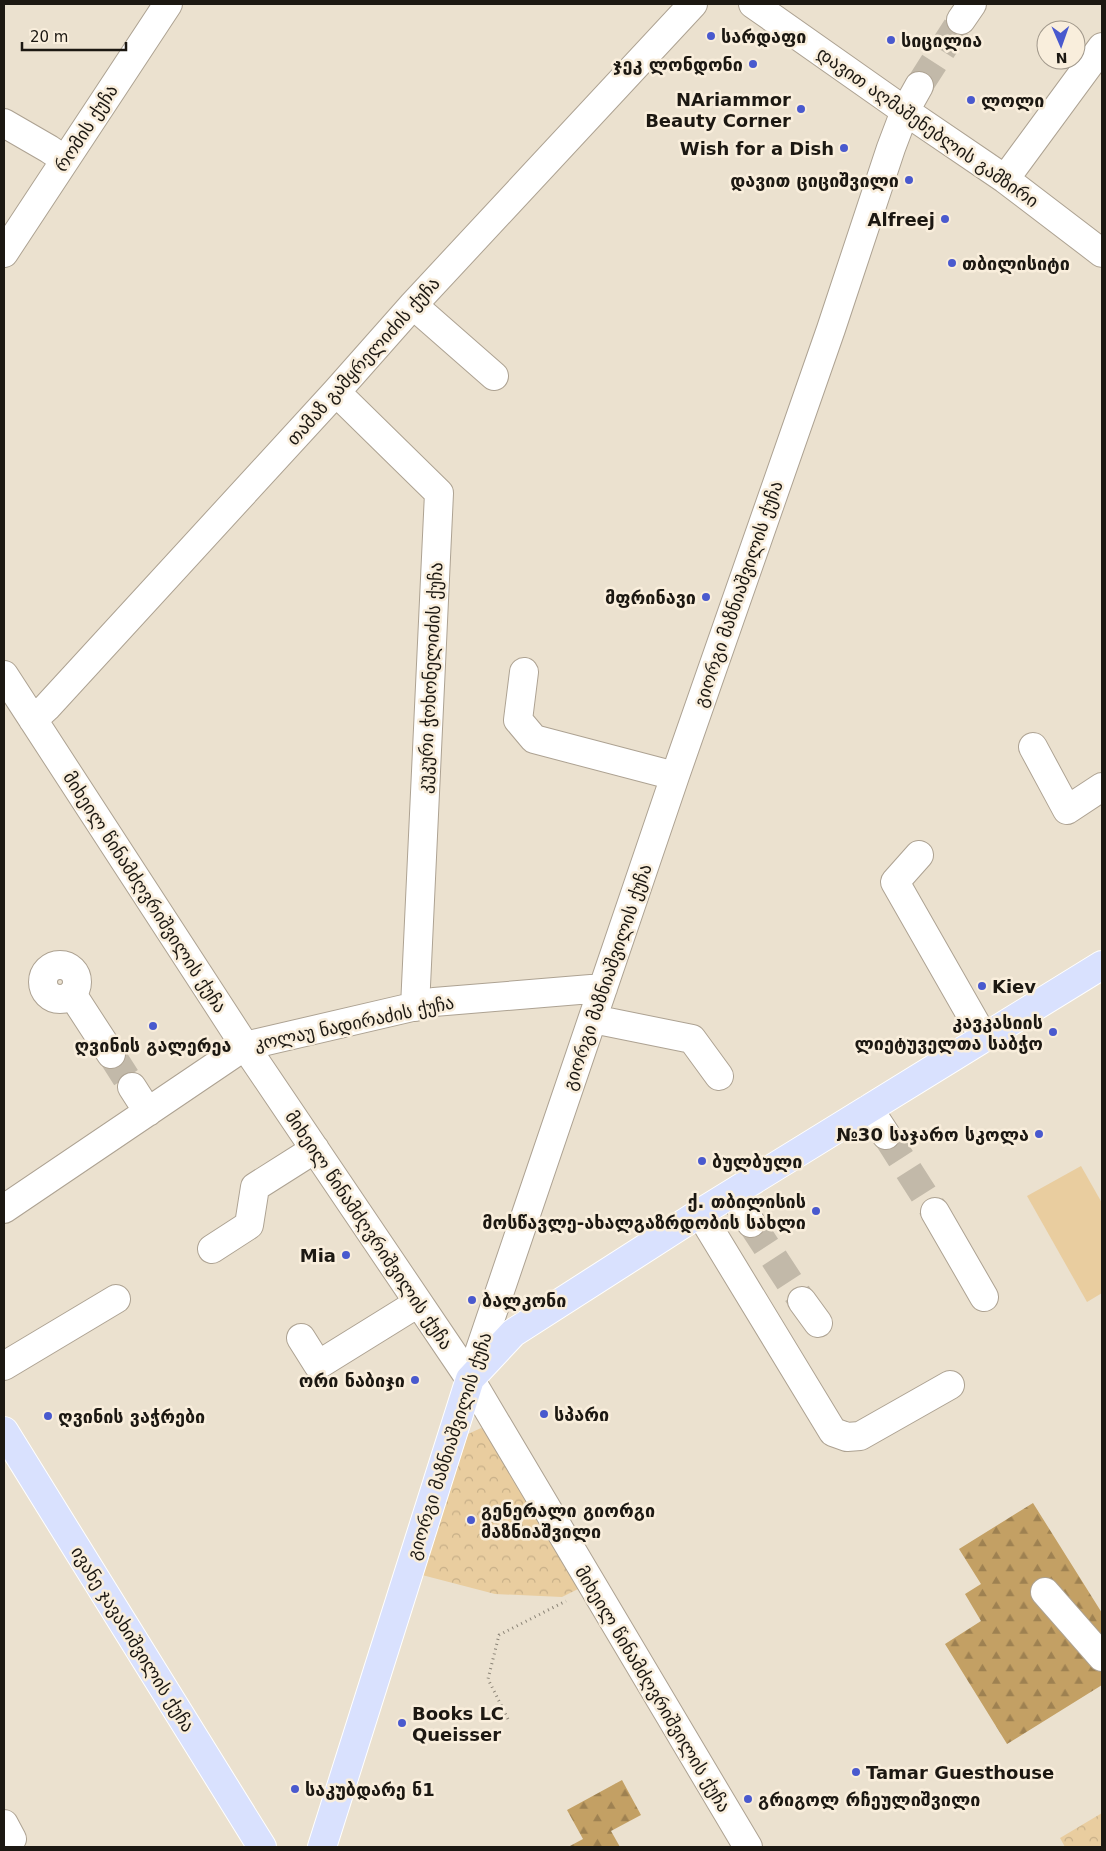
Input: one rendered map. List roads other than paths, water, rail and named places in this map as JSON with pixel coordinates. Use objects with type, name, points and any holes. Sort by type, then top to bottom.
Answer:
[{"type":"main road","points":[[470,1379],[513,1332],[700,1213],[1102,965]]},
{"type":"main road","name":"გიორგი მაზნიაშვილის ქუჩა","points":[[322,1847],[470,1379]]},
{"type":"main road","name":"ივანე ჯავახიშვილის ქუჩა","points":[[4,1431],[262,1847]]},
{"type":"street","name":"რომის ქუჩა","points":[[4,253],[168,4]]},
{"type":"street","name":"თამაზ გამყრელიძის ქუჩა","points":[[33,720],[336,392],[413,305],[693,4]]},
{"type":"street","name":"დავით აღმაშენებლის გამზირი","points":[[753,4],[1005,179],[1102,253]]},
{"type":"street","points":[[1005,179],[1102,47]]},
{"type":"street","name":"გიორგი მაზნიაშვილის ქუჩა","points":[[470,1379],[675,776],[831,329],[891,148],[905,111],[919,86]]},
{"type":"street","points":[[4,123],[65,160]]},
{"type":"street","points":[[413,305],[494,376]]},
{"type":"street","name":"კუკური ჭოხონელიძის ქუჩა","points":[[336,392],[438,493],[415,1006]]},
{"type":"street","points":[[524,672],[518,720],[534,739],[675,776]]},
{"type":"street","name":"მიხეილ წინამძღვრიშვილის ქუჩა","points":[[4,675],[245,1046],[470,1379],[748,1847]]},
{"type":"street","points":[[1033,747],[1067,810],[1102,787]]},
{"type":"street","points":[[919,855],[895,882],[984,1038]]},
{"type":"street","name":"კოლაუ ნადირაძის ქუჩა","points":[[4,1209],[245,1046],[434,1002],[603,988]]},
{"type":"street","points":[[72,994],[111,1054]]},
{"type":"street","points":[[593,1019],[692,1039],[720,1076]]},
{"type":"street","points":[[132,1087],[148,1112]]},
{"type":"street","points":[[869,1110],[886,1135]]},
{"type":"street","points":[[212,1250],[249,1225],[255,1187],[315,1150]]},
{"type":"street","points":[[732,1194],[751,1223]]},
{"type":"street","points":[[935,1212],[984,1296]]},
{"type":"street","points":[[700,1213],[833,1432],[847,1437],[860,1436],[950,1385]]},
{"type":"street","points":[[4,1366],[116,1299]]},
{"type":"street","points":[[802,1301],[818,1323]]},
{"type":"street","points":[[301,1338],[318,1364],[418,1302]]},
{"type":"street","points":[[1044,1592],[1102,1657]]},
{"type":"tunnel","points":[[919,86],[961,20]]},
{"type":"tunnel","points":[[111,1054],[132,1087]]},
{"type":"tunnel","points":[[886,1135],[935,1212]]},
{"type":"tunnel","points":[[751,1223],[802,1301]]},
{"type":"place","name":"სარდაფი","points":[[711,36]]},
{"type":"place","name":"სიცილია","points":[[891,40]]},
{"type":"place","name":"ჯეკ ლონდონი","points":[[753,64]]},
{"type":"place","name":"ლოლი","points":[[971,100]]},
{"type":"place","name":"NAriammor Beauty Corner","points":[[801,109]]},
{"type":"place","name":"Wish for a Dish","points":[[844,148]]},
{"type":"place","name":"დავით ციციშვილი","points":[[909,180]]},
{"type":"place","name":"Alfreej","points":[[945,219]]},
{"type":"place","name":"თბილისიტი","points":[[952,263]]},
{"type":"place","name":"მფრინავი","points":[[706,597]]},
{"type":"place","name":"Kiev","points":[[982,986]]},
{"type":"place","name":"ღვინის გალერეა","points":[[153,1026]]},
{"type":"place","name":"კავკასიის ლიეტუველთა საბჭო","points":[[1053,1032]]},
{"type":"place","name":"№30 საჯარო სკოლა","points":[[1039,1134]]},
{"type":"place","name":"ბულბული","points":[[702,1161]]},
{"type":"place","name":"ქ. თბილისის მოსწავლე-ახალგაზრდობის სახლი","points":[[816,1211]]},
{"type":"place","name":"Mia","points":[[346,1255]]},
{"type":"place","name":"ბალკონი","points":[[472,1300]]},
{"type":"place","name":"ორი ნაბიჯი","points":[[415,1380]]},
{"type":"place","name":"სპარი","points":[[544,1414]]},
{"type":"place","name":"ღვინის ვაჭრები","points":[[48,1416]]},
{"type":"place","name":"გენერალი გიორგი მაზნიაშვილი","points":[[471,1520]]},
{"type":"place","name":"Books LC Queisser","points":[[402,1723]]},
{"type":"place","name":"Tamar Guesthouse","points":[[856,1772]]},
{"type":"place","name":"საკუბდარე ნ1","points":[[295,1789]]},
{"type":"place","name":"გრიგოლ რჩეულიშვილი","points":[[748,1799]]}]
